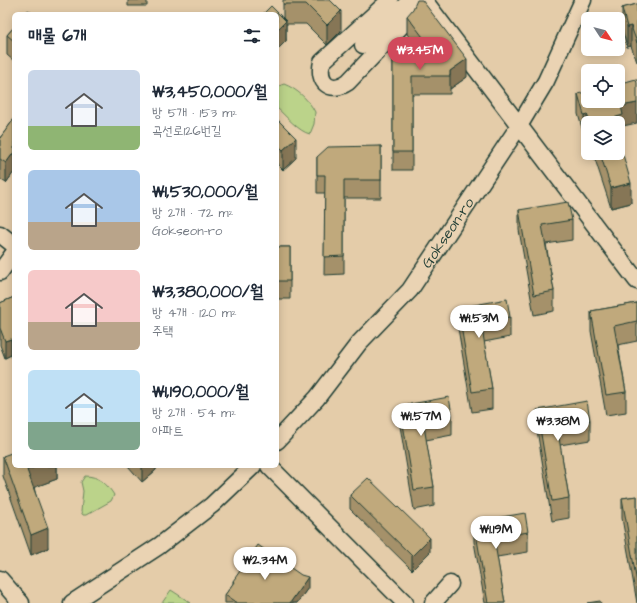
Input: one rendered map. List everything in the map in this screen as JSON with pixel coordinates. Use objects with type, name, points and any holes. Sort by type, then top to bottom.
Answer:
[{"type":"street","points":[[390,0],[322,62],[321,74],[325,84],[336,87],[342,86],[348,82],[406,21],[411,7],[411,0]]},
{"type":"street","points":[[363,45],[411,0]]},
{"type":"street","points":[[424,0],[637,281]]},
{"type":"street","name":"Gokseon-ro","points":[[279,439],[317,398],[360,343],[410,290],[520,126],[546,81],[583,0]]},
{"type":"street","points":[[0,234],[12,243]]},
{"type":"street","points":[[0,272],[12,256]]},
{"type":"street","points":[[72,603],[159,546],[212,505],[251,468]]},
{"type":"street","points":[[271,468],[405,603]]},
{"type":"street","points":[[0,579],[21,603]]},
{"type":"street","points":[[433,603],[450,584]]},
{"type":"green space","points":[[284,84],[302,95],[315,112],[314,124],[310,134],[297,127],[279,110],[279,86]]},
{"type":"green space","points":[[85,476],[94,477],[102,481],[114,495],[111,501],[86,515],[83,515],[81,512],[83,491],[81,482]]},
{"type":"green space","points":[[171,590],[191,603],[162,603]]},
{"type":"building","points":[[283,0],[330,0],[341,11],[327,25],[306,4],[283,4]]},
{"type":"building","points":[[417,0],[422,0],[467,59],[450,71],[450,76],[412,76],[412,152],[393,152],[393,53],[435,53],[407,16],[413,9]]},
{"type":"building","points":[[637,4],[637,43],[631,26],[627,27],[625,12],[623,12],[622,8]]},
{"type":"building","points":[[271,6],[277,12],[265,12]]},
{"type":"building","points":[[279,14],[286,21],[279,28]]},
{"type":"building","points":[[12,29],[12,39],[7,35]]},
{"type":"building","points":[[636,79],[637,103],[625,105],[625,82]]},
{"type":"building","points":[[581,93],[581,104],[578,94]]},
{"type":"building","points":[[582,108],[621,108],[623,115],[588,116],[587,114],[584,115]]},
{"type":"building","points":[[279,121],[296,138],[283,150],[279,146]]},
{"type":"building","points":[[12,122],[12,155],[6,163],[0,159],[0,138]]},
{"type":"building","points":[[381,146],[381,180],[344,180],[344,256],[324,257],[325,175],[317,175],[317,157],[328,147]]},
{"type":"building","points":[[602,160],[624,160],[631,183],[611,188]]},
{"type":"building","points":[[568,202],[572,220],[542,225],[554,291],[534,295],[519,210]]},
{"type":"building","points":[[279,247],[290,247],[290,281],[279,281]]},
{"type":"building","points":[[12,298],[12,341],[11,339],[5,341],[0,328],[0,303]]},
{"type":"building","points":[[507,299],[510,317],[481,322],[492,389],[472,392],[458,308]]},
{"type":"building","points":[[637,303],[637,321],[614,326],[626,392],[606,395],[591,311]]},
{"type":"building","points":[[449,397],[452,415],[423,420],[434,487],[414,490],[400,406]]},
{"type":"building","points":[[587,401],[590,420],[557,426],[569,498],[552,501],[537,410]]},
{"type":"building","points":[[12,453],[12,468],[32,468],[27,470],[48,528],[31,535],[3,456]]},
{"type":"building","points":[[368,478],[430,538],[412,556],[350,495]]},
{"type":"building","points":[[637,496],[637,583],[622,498]]},
{"type":"building","points":[[525,513],[528,532],[494,538],[505,603],[488,603],[474,522]]},
{"type":"building","points":[[258,545],[301,575],[308,577],[290,603],[237,603],[225,595]]},
{"type":"building","points":[[600,601],[601,603],[587,603]]}]
